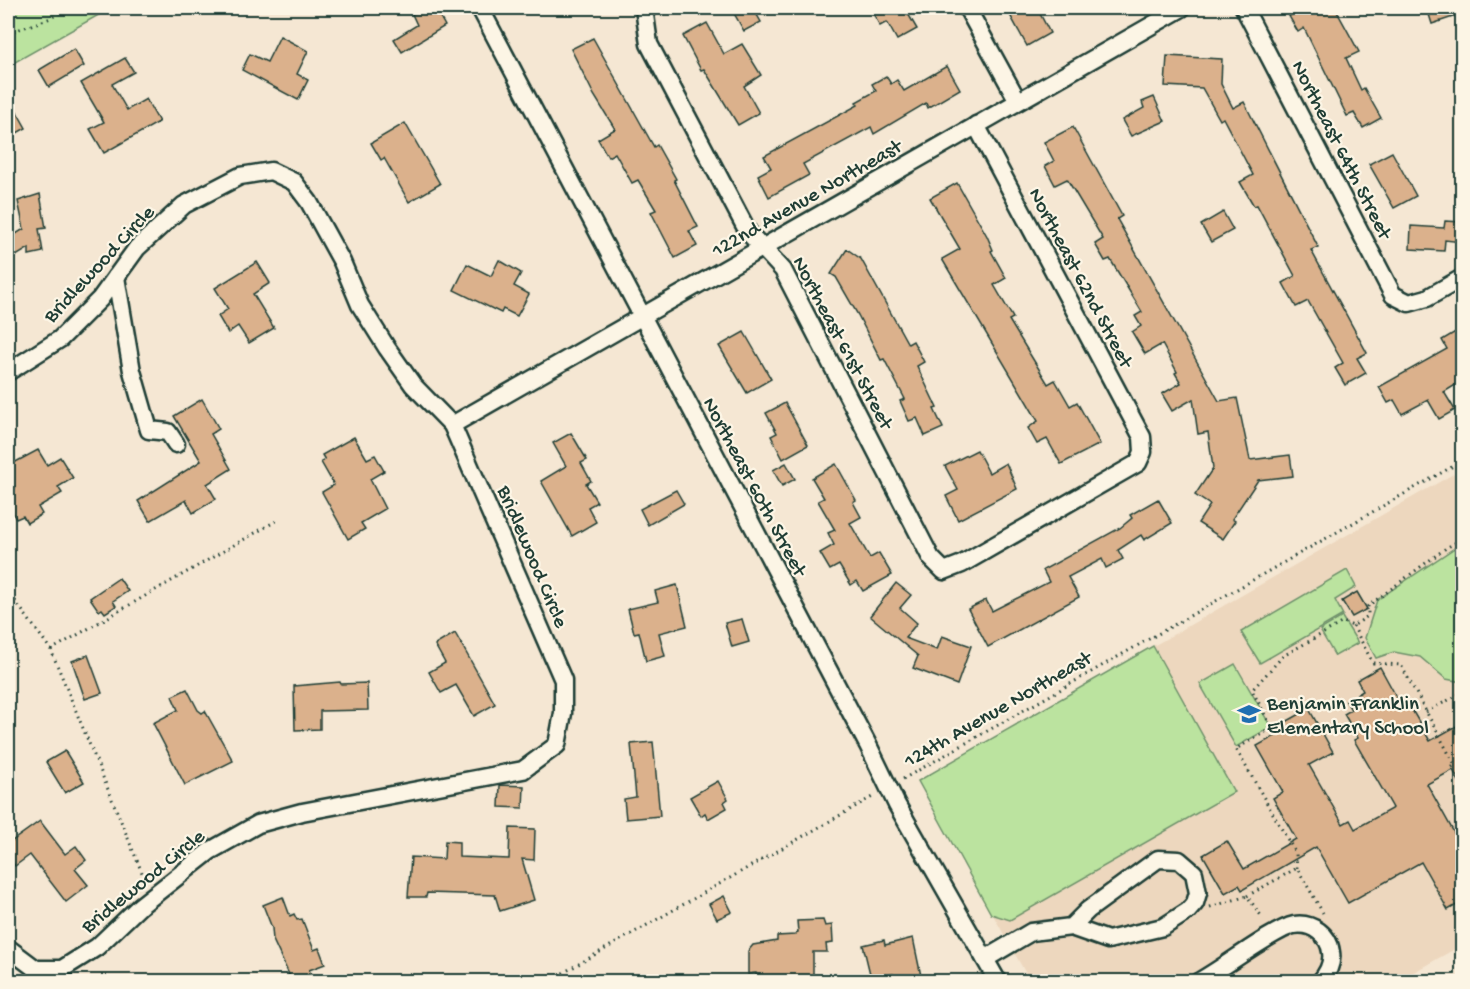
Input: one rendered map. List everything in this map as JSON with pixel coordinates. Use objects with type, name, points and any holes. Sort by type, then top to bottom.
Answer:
[{"type":"street","name":"Northeast 60th Street","points":[[480,8],[868,745],[887,788],[998,981]]},
{"type":"street","name":"Northeast 61st Street","points":[[644,8],[649,44],[748,232],[783,270],[932,558],[944,571]]},
{"type":"street","points":[[967,8],[1018,101]]},
{"type":"street","name":"122nd Avenue Northeast","points":[[452,425],[1182,8]]},
{"type":"street","name":"Northeast 64th Street","points":[[1244,8],[1393,295],[1409,303],[1426,298],[1462,278]]},
{"type":"street","name":"Northeast 62nd Street","points":[[944,571],[962,564],[1138,463],[1143,452],[1142,438],[976,125]]},
{"type":"street","name":"Bridlewood Circle","points":[[8,372],[60,339],[100,299],[137,248],[184,205],[240,176],[271,171],[294,182],[309,202],[342,262],[360,305],[387,348],[413,385],[452,425],[563,680],[564,713],[557,745],[523,770],[302,812],[258,824],[210,851],[152,897],[97,947],[62,969],[36,969],[8,948]]},
{"type":"street","points":[[116,277],[132,371],[149,430],[168,432],[176,444]]},
{"type":"street","points":[[985,958],[1031,932],[1071,927],[1108,940],[1163,927],[1188,911],[1195,903],[1198,883],[1194,873],[1179,860],[1158,859],[1088,910],[1071,927]]},
{"type":"street","points":[[1198,981],[1284,929],[1304,925],[1322,934],[1331,952],[1328,972],[1320,981]]},
{"type":"path","points":[[8,33],[51,18],[67,8]]},
{"type":"path","name":"124th Avenue Northeast","points":[[547,981],[1462,461]]},
{"type":"path","points":[[51,650],[276,521]]},
{"type":"path","points":[[1353,626],[1368,616],[1368,606],[1446,548],[1462,539]]},
{"type":"path","points":[[8,591],[51,650],[152,897]]},
{"type":"path","points":[[1323,913],[1297,868],[1296,854],[1236,749],[1272,728],[1252,690],[1283,656],[1342,622],[1353,626],[1373,663],[1401,665],[1455,765],[1451,768]]},
{"type":"path","points":[[1426,712],[1462,693]]},
{"type":"path","points":[[909,775],[913,782]]},
{"type":"path","points":[[1208,908],[1247,896],[1297,868]]},
{"type":"path","points":[[1247,896],[1262,917]]},
{"type":"shaded area","name":"Benjamin Franklin Elementary School","points":[[1462,469],[1462,945],[1398,981],[1030,981],[918,781]]},
{"type":"green space","points":[[8,8],[111,8],[8,66]]},
{"type":"green space","points":[[1462,543],[1462,682],[1446,679],[1420,657],[1394,652],[1376,658],[1365,638],[1377,600]]},
{"type":"green space","points":[[1347,570],[1356,587],[1335,600],[1343,615],[1260,663],[1241,632]]},
{"type":"green space","points":[[1342,617],[1358,643],[1335,656],[1320,630]]},
{"type":"green space","points":[[1153,646],[1234,792],[1010,920],[991,914],[918,781]]},
{"type":"green space","points":[[1235,664],[1271,727],[1236,747],[1200,684]]},
{"type":"building","points":[[424,8],[435,8],[445,26],[402,52],[394,39],[417,25],[412,14]]},
{"type":"building","points":[[731,8],[753,8],[761,22],[744,31]]},
{"type":"building","points":[[870,8],[915,8],[907,12],[917,29],[897,40],[887,22],[880,26]]},
{"type":"building","points":[[1019,8],[1037,8],[1050,33],[1027,46],[1009,13]]},
{"type":"building","points":[[1305,8],[1335,8],[1359,52],[1346,58],[1361,90],[1364,88],[1381,118],[1363,128],[1354,113],[1347,116],[1304,28],[1298,32],[1289,16]]},
{"type":"building","points":[[1427,8],[1462,8],[1462,14],[1432,24]]},
{"type":"building","points":[[707,23],[724,54],[742,44],[761,75],[744,86],[759,113],[738,125],[704,69],[701,70],[683,36]]},
{"type":"building","points":[[280,36],[308,51],[297,74],[308,80],[298,100],[242,70],[250,54],[267,62]]},
{"type":"building","points":[[593,38],[654,147],[657,145],[676,179],[674,180],[698,227],[689,231],[697,246],[675,258],[651,212],[656,210],[638,180],[632,183],[615,153],[608,157],[598,139],[615,129],[594,95],[571,49]]},
{"type":"building","points":[[74,49],[84,66],[49,87],[39,70]]},
{"type":"building","points":[[1167,56],[1222,59],[1221,84],[1233,108],[1244,102],[1318,247],[1311,250],[1367,353],[1357,358],[1366,373],[1345,385],[1335,368],[1343,363],[1308,301],[1296,307],[1283,283],[1295,276],[1257,205],[1254,206],[1240,182],[1253,175],[1223,118],[1220,120],[1202,88],[1165,86]]},
{"type":"building","points":[[125,58],[134,72],[112,84],[127,110],[146,99],[159,122],[104,153],[90,129],[104,122],[81,83]]},
{"type":"building","points":[[947,66],[960,89],[928,108],[926,103],[874,134],[871,127],[803,164],[809,175],[769,197],[758,175],[771,168],[764,156],[858,105],[856,102],[876,91],[872,84],[886,76],[891,84],[897,80],[904,91]]},
{"type":"building","points":[[8,96],[26,128],[8,138]]},
{"type":"building","points":[[1154,97],[1165,121],[1131,136],[1122,120],[1144,108],[1142,102]]},
{"type":"building","points":[[405,123],[440,184],[409,202],[384,158],[381,160],[371,143]]},
{"type":"building","points":[[1073,127],[1122,216],[1117,219],[1219,401],[1237,398],[1250,460],[1290,455],[1293,476],[1258,480],[1232,519],[1235,521],[1223,539],[1198,523],[1210,505],[1195,495],[1213,468],[1208,432],[1198,434],[1193,399],[1172,411],[1162,394],[1181,383],[1175,373],[1177,372],[1162,344],[1145,354],[1132,332],[1141,326],[1135,316],[1142,312],[1110,259],[1105,261],[1095,244],[1103,239],[1067,179],[1055,185],[1045,166],[1054,161],[1044,142]]},
{"type":"building","points":[[1392,152],[1416,196],[1394,208],[1369,164]]},
{"type":"building","points":[[957,183],[987,236],[993,250],[991,251],[1006,278],[994,285],[1013,318],[1009,320],[1048,384],[1055,380],[1070,406],[1077,402],[1100,444],[1061,464],[1047,439],[1037,444],[1028,428],[1038,421],[942,259],[960,249],[930,198]]},
{"type":"building","points":[[40,194],[46,228],[39,229],[43,252],[29,255],[29,248],[8,261],[8,239],[24,229],[18,201]]},
{"type":"building","points":[[1223,212],[1233,230],[1211,242],[1201,225]]},
{"type":"building","points":[[1445,221],[1462,222],[1462,242],[1445,240],[1444,251],[1410,249],[1411,226],[1444,228]]},
{"type":"building","points":[[847,249],[861,259],[908,344],[913,341],[924,362],[917,366],[937,408],[934,409],[943,428],[925,436],[917,418],[909,421],[900,401],[905,399],[884,359],[881,360],[836,277],[831,274]]},
{"type":"building","points":[[499,260],[521,273],[514,286],[529,294],[517,316],[503,309],[501,313],[454,290],[467,264],[491,276]]},
{"type":"building","points":[[257,262],[270,283],[253,294],[274,328],[249,343],[238,326],[228,333],[218,316],[228,309],[215,288]]},
{"type":"building","points":[[1462,328],[1462,381],[1444,392],[1455,410],[1439,419],[1428,400],[1402,414],[1394,400],[1388,403],[1379,387],[1447,349],[1442,340]]},
{"type":"building","points":[[744,332],[771,379],[747,393],[719,346]]},
{"type":"building","points":[[202,399],[219,429],[211,434],[231,469],[207,484],[216,499],[193,513],[186,500],[150,521],[138,501],[201,461],[174,416]]},
{"type":"building","points":[[785,403],[808,445],[783,459],[771,436],[777,433],[766,413]]},
{"type":"building","points":[[571,433],[587,460],[581,463],[591,481],[586,484],[597,502],[588,507],[596,522],[572,536],[541,481],[566,466],[553,443]]},
{"type":"building","points":[[354,437],[367,459],[375,455],[384,471],[370,479],[385,509],[361,523],[365,529],[348,539],[322,492],[334,485],[321,462],[325,460],[322,455]]},
{"type":"building","points":[[38,450],[47,465],[60,457],[73,478],[58,487],[62,493],[38,507],[42,514],[27,523],[23,516],[16,519],[8,504],[8,492],[15,488],[8,475],[8,466]]},
{"type":"building","points":[[977,450],[989,473],[1006,463],[1017,489],[958,520],[946,496],[958,490],[945,466]]},
{"type":"building","points":[[786,463],[795,479],[782,486],[773,470]]},
{"type":"building","points":[[836,464],[856,500],[853,502],[861,517],[850,523],[870,558],[879,553],[892,575],[863,591],[857,581],[851,585],[839,565],[830,570],[820,553],[834,545],[828,533],[835,530],[818,501],[824,498],[812,478]]},
{"type":"building","points":[[676,490],[684,504],[648,525],[640,509]]},
{"type":"building","points":[[1158,499],[1172,523],[1144,540],[1141,535],[1118,550],[1123,559],[1106,568],[1102,559],[1068,577],[1079,597],[988,647],[968,609],[986,600],[992,611],[1049,582],[1043,570],[1120,528],[1132,518],[1130,515]]},
{"type":"building","points":[[119,578],[128,591],[113,601],[116,606],[105,613],[102,609],[99,611],[90,598]]},
{"type":"building","points":[[896,583],[911,595],[900,608],[917,623],[905,638],[937,650],[942,636],[971,646],[957,685],[913,668],[918,656],[870,616]]},
{"type":"building","points":[[677,585],[687,626],[659,633],[665,656],[646,661],[639,632],[634,633],[628,609],[658,602],[655,591]]},
{"type":"building","points":[[1357,592],[1367,609],[1352,617],[1342,601]]},
{"type":"building","points":[[742,619],[749,642],[732,647],[725,623]]},
{"type":"building","points":[[455,633],[495,704],[474,716],[456,685],[441,693],[429,672],[445,663],[435,645]]},
{"type":"building","points":[[88,655],[102,693],[85,699],[72,661]]},
{"type":"building","points":[[1380,667],[1402,707],[1408,703],[1430,741],[1462,723],[1462,787],[1453,770],[1427,784],[1462,847],[1462,902],[1448,910],[1421,862],[1348,903],[1316,847],[1242,890],[1239,885],[1225,893],[1203,855],[1227,841],[1244,869],[1296,839],[1273,798],[1283,792],[1257,746],[1279,734],[1275,728],[1309,709],[1333,752],[1309,765],[1343,824],[1350,820],[1355,829],[1393,808],[1354,740],[1358,738],[1344,714],[1351,710],[1346,701],[1363,691],[1357,680]]},
{"type":"building","points":[[340,682],[341,684],[367,683],[368,710],[320,711],[320,729],[295,730],[294,686]]},
{"type":"building","points":[[187,689],[198,710],[202,713],[205,711],[233,761],[185,785],[153,723],[178,710],[172,696]]},
{"type":"building","points":[[653,742],[660,816],[626,819],[624,799],[636,797],[631,744]]},
{"type":"building","points":[[65,751],[84,782],[65,793],[46,762]]},
{"type":"building","points":[[718,781],[728,799],[724,802],[727,808],[708,819],[705,813],[701,816],[690,797]]},
{"type":"building","points":[[500,785],[524,786],[523,808],[499,807]]},
{"type":"building","points":[[40,821],[65,854],[76,846],[86,860],[75,869],[88,885],[66,902],[30,855],[15,866],[8,856],[8,844]]},
{"type":"building","points":[[510,828],[535,829],[534,860],[522,859],[534,900],[500,911],[495,895],[427,893],[426,897],[408,897],[411,857],[444,859],[445,841],[459,842],[459,857],[509,859]]},
{"type":"building","points":[[724,896],[732,912],[717,919],[709,904]]},
{"type":"building","points":[[283,897],[290,916],[294,914],[297,920],[302,919],[314,950],[319,948],[325,964],[309,970],[311,974],[292,981],[273,940],[272,928],[263,905]]},
{"type":"building","points":[[823,920],[825,926],[832,925],[833,943],[826,944],[827,952],[813,952],[813,981],[757,981],[756,973],[748,974],[748,951],[753,945],[777,941],[777,936],[795,935],[798,932],[797,921]]},
{"type":"building","points":[[913,938],[921,976],[911,978],[911,981],[895,981],[893,974],[871,978],[863,945],[884,940],[885,945]]},
{"type":"place","name":"Benjamin Franklin Elementary School","points":[[1249,714]]}]
